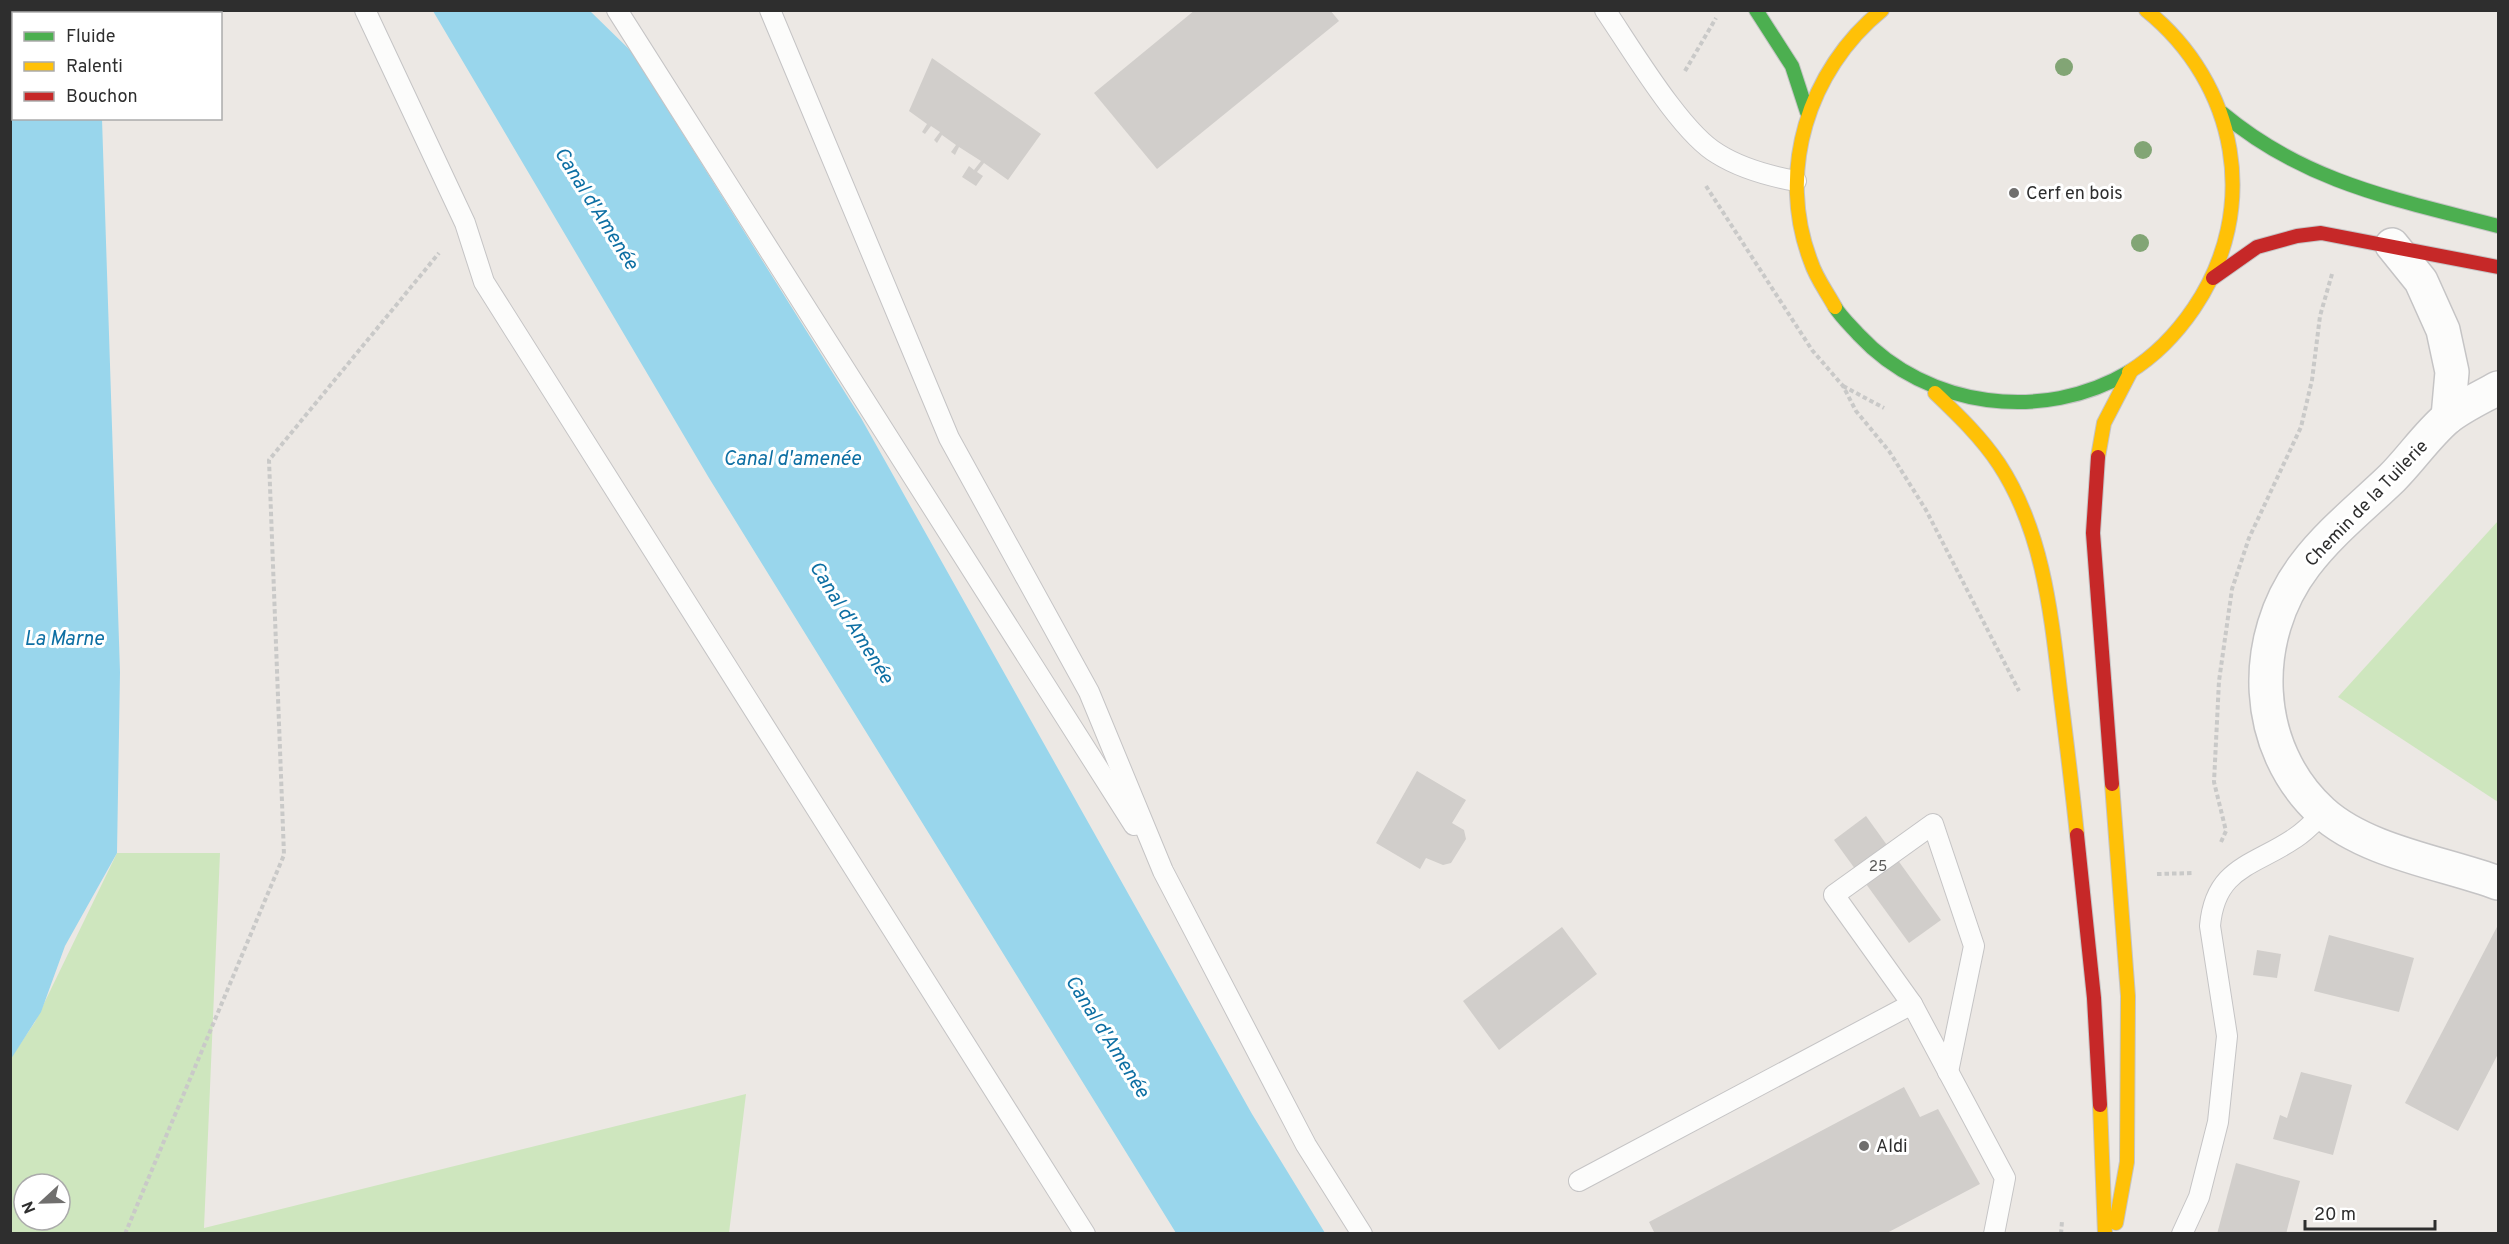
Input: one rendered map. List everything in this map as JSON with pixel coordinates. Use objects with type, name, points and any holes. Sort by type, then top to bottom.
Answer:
[{"type":"main road","points":[[1756,10],[1792,66],[1807,112]]},
{"type":"main road","points":[[1882,10],[1845,46],[1823,77],[1807,112],[1798,146],[1796,181],[1800,228],[1814,273],[1838,314],[1869,349],[1907,376],[1927,386],[1967,399],[2010,404],[2052,401],[2093,390],[2131,371],[2148,359],[2186,322],[2213,278],[2230,225],[2233,168],[2222,114],[2205,78],[2183,45],[2151,13]]},
{"type":"main road","points":[[2222,114],[2270,153],[2311,173],[2355,188],[2499,226]]},
{"type":"main road","points":[[2213,278],[2257,248],[2297,236],[2321,233],[2499,267]]},
{"type":"main road","points":[[2114,1233],[2127,1161],[2128,996],[2093,533],[2095,472],[2104,423],[2131,371]]},
{"type":"main road","points":[[1927,386],[1967,421],[1990,448],[2020,501],[2037,546],[2050,605],[2094,999],[2099,1091],[2099,1162],[2105,1233]]},
{"type":"street","points":[[2392,245],[2421,281],[2442,330],[2452,372],[2448,417]]},
{"type":"street","name":"Chemin de la Tuilerie","points":[[2499,388],[2448,417],[2392,477],[2334,532],[2305,565],[2282,601],[2268,639],[2265,680],[2270,720],[2280,752],[2295,780],[2323,813],[2382,847],[2499,883]]},
{"type":"lane","points":[[365,10],[465,223],[484,282],[1085,1233]]},
{"type":"lane","points":[[617,10],[1163,870]]},
{"type":"lane","points":[[770,10],[949,438],[1089,693],[1163,870],[1306,1145],[1362,1233]]},
{"type":"lane","points":[[1605,10],[1692,133],[1717,154],[1768,176],[1796,181]]},
{"type":"lane","points":[[2182,1233],[2199,1197],[2218,1122],[2227,1036],[2210,926],[2212,908],[2219,889],[2230,876],[2294,839],[2323,813]]},
{"type":"lane","points":[[1948,1072],[1974,946],[1933,824],[1834,896],[1912,1004],[1948,1072],[2005,1178],[1994,1233]]},
{"type":"lane","points":[[1579,1181],[1912,1004]]},
{"type":"path","points":[[1667,98],[1695,56],[1720,10]]},
{"type":"path","points":[[1702,180],[1812,350],[1842,386],[1856,411],[1889,451],[1926,510],[2021,693]]},
{"type":"path","points":[[125,1233],[284,855],[269,460],[465,223]]},
{"type":"path","points":[[2217,851],[2226,831],[2214,782],[2219,681],[2232,589],[2248,538],[2301,427],[2313,380],[2320,316],[2335,264]]},
{"type":"path","points":[[1842,386],[1888,410]]},
{"type":"path","points":[[2153,874],[2200,873]]},
{"type":"green space","points":[[2498,521],[2498,802],[2338,697]]},
{"type":"green space","points":[[117,853],[220,853],[204,1228],[746,1094],[729,1233],[11,1233],[10,1059],[35,1022]]},
{"type":"water","name":"La Marne","points":[[10,11],[40,11],[12,12],[12,120],[102,120],[120,672],[117,853],[65,946],[41,1012],[11,1059]]},
{"type":"water","name":"Canal d'amenée","points":[[433,11],[590,11],[631,51],[861,418],[1252,1114],[1325,1233],[1176,1233],[709,478]]},
{"type":"building","points":[[1195,10],[1330,10],[1339,21],[1157,169],[1094,93]]},
{"type":"building","points":[[932,58],[1041,134],[1008,180],[984,163],[977,172],[983,176],[976,186],[962,177],[969,166],[974,170],[981,161],[959,147],[955,155],[951,152],[956,145],[942,135],[937,143],[934,140],[940,132],[931,126],[925,134],[922,132],[927,124],[909,111]]},
{"type":"building","points":[[1417,771],[1466,800],[1452,823],[1464,830],[1466,839],[1451,863],[1443,865],[1426,858],[1420,869],[1376,843]]},
{"type":"building","points":[[1866,816],[1941,920],[1909,943],[1834,840]]},
{"type":"building","points":[[2498,925],[2498,1054],[2458,1131],[2405,1103]]},
{"type":"building","points":[[1562,927],[1597,974],[1499,1050],[1463,1001]]},
{"type":"building","points":[[2329,935],[2414,958],[2399,1012],[2314,991]]},
{"type":"building","points":[[2257,950],[2281,954],[2277,978],[2253,975]]},
{"type":"building","points":[[2301,1072],[2352,1085],[2333,1155],[2273,1139],[2280,1115],[2287,1118]]},
{"type":"building","name":"Aldi","points":[[1904,1087],[1920,1117],[1938,1109],[1980,1184],[1885,1234],[1655,1234],[1649,1222]]},
{"type":"building","points":[[2236,1163],[2300,1181],[2286,1234],[2217,1234]]},
{"type":"traffic: fast","points":[[1756,10],[1792,66],[1807,112]]},
{"type":"traffic: fast","points":[[2222,113],[2254,137],[2286,156],[2353,186],[2498,226]]},
{"type":"traffic: fast","points":[[1835,307],[1859,335],[1887,360],[1918,379],[1952,392],[1987,400],[2024,402],[2060,398],[2095,388],[2129,372]]},
{"type":"traffic: slow","points":[[1835,307],[1813,268],[1801,228],[1797,193],[1799,159],[1806,125],[1818,92],[1835,62],[1856,34],[1882,10]]},
{"type":"traffic: slow","points":[[2129,372],[2165,343],[2194,308],[2215,270],[2228,230],[2233,190],[2230,150],[2219,111],[2202,74],[2177,40],[2146,10]]},
{"type":"traffic: slow","points":[[2098,457],[2104,423],[2131,371]]},
{"type":"traffic: slow","points":[[1935,393],[1977,435],[1999,464],[2014,490],[2035,545],[2043,573],[2053,632],[2077,835]]},
{"type":"traffic: slow","points":[[2112,784],[2128,996],[2127,1162],[2116,1223]]},
{"type":"traffic: slow","points":[[2100,1105],[2105,1234]]},
{"type":"traffic: jam","points":[[2213,278],[2257,247],[2297,236],[2321,233],[2498,267]]},
{"type":"traffic: jam","points":[[2098,457],[2093,533],[2112,784]]},
{"type":"traffic: jam","points":[[2077,835],[2094,998],[2100,1105]]},
{"type":"place","name":"Cerf en bois","points":[[2014,193]]},
{"type":"place","name":"Aldi","points":[[1864,1146]]},
{"type":"water label","name":"Canal d'Amenée","points":[[597,208]]},
{"type":"water label","name":"Canal d'Amenée","points":[[852,622]]},
{"type":"water label","name":"Canal d'Amenée","points":[[1108,1036]]}]
